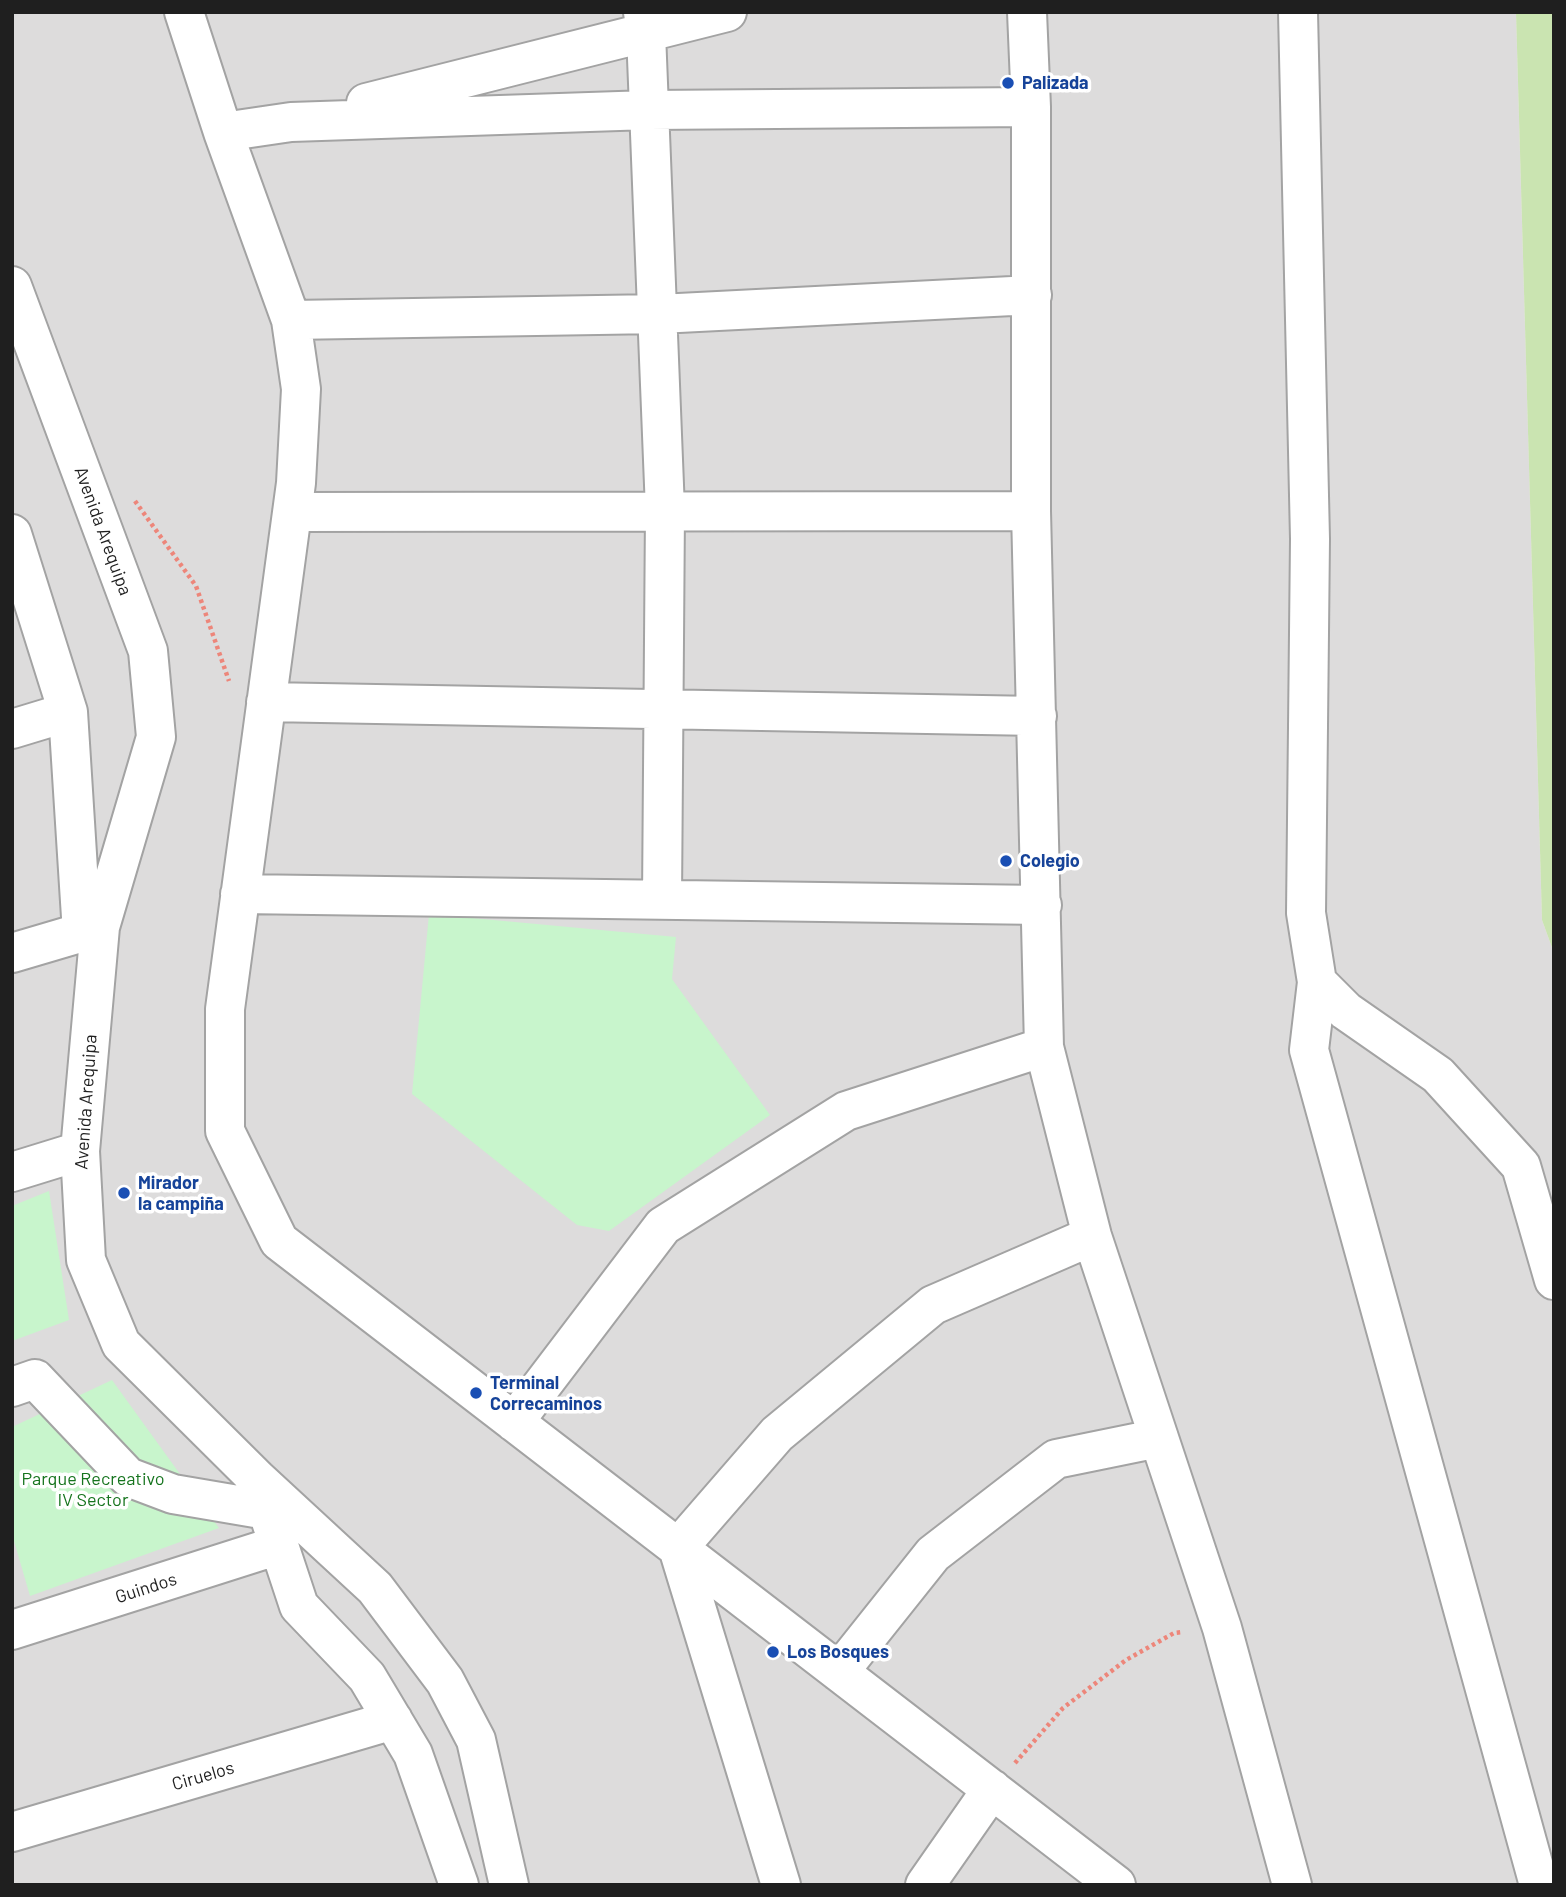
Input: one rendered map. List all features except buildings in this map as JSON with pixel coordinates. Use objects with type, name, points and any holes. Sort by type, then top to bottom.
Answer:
[{"type":"street","points":[[184,12],[223,132],[291,320],[301,389],[292,512],[249,695],[240,894],[225,1009],[225,1131],[279,1241],[1116,1885]]},
{"type":"street","points":[[291,122],[644,22],[727,12]]},
{"type":"street","points":[[1027,12],[1031,107],[1031,511],[1044,1047],[1092,1236],[1222,1628],[1292,1885]]},
{"type":"street","points":[[1298,12],[1310,539],[1307,913],[1317,982],[1309,1050],[1539,1885]]},
{"type":"street","points":[[644,22],[659,314],[665,510],[662,900]]},
{"type":"street","points":[[223,132],[291,122],[649,110],[1031,107]]},
{"type":"street","name":"Avenida Arequipa","points":[[12,286],[148,651],[156,737],[91,930],[79,1151],[86,1260],[121,1344],[268,1511],[376,1588],[445,1681],[476,1740],[509,1885]]},
{"type":"street","points":[[291,320],[659,314],[1032,295]]},
{"type":"street","points":[[292,512],[1031,511]]},
{"type":"street","points":[[12,534],[68,712],[91,930],[12,953]]},
{"type":"street","points":[[249,695],[663,709],[1037,716]]},
{"type":"street","points":[[12,729],[68,712]]},
{"type":"street","points":[[240,894],[1041,905]]},
{"type":"street","points":[[1317,982],[1346,1012],[1438,1075],[1521,1167],[1554,1280]]},
{"type":"street","points":[[514,1422],[663,1226],[846,1111],[1044,1047]]},
{"type":"street","points":[[12,1171],[79,1151]]},
{"type":"street","points":[[678,1548],[777,1434],[933,1304],[1092,1236]]},
{"type":"street","points":[[12,1387],[35,1379],[128,1477],[173,1493],[268,1511],[299,1606],[367,1677],[413,1754],[459,1885]]},
{"type":"street","points":[[839,1672],[933,1553],[1056,1459],[1159,1438]]},
{"type":"street","name":"Guindos","points":[[12,1630],[268,1511]]},
{"type":"street","points":[[678,1548],[781,1885]]},
{"type":"street","name":"Ciruelos","points":[[12,1832],[393,1720]]},
{"type":"street","points":[[925,1885],[992,1790]]},
{"type":"path","points":[[129,492],[195,586],[249,695]]},
{"type":"path","points":[[992,1790],[1063,1708],[1126,1660],[1174,1633],[1222,1628]]},
{"type":"shaded area","points":[[12,12],[1516,12],[1542,920],[1554,953],[1554,1885],[12,1885]]},
{"type":"green space","points":[[1516,12],[1554,12],[1554,953],[1542,920]]},
{"type":"green space","points":[[429,914],[676,937],[672,979],[770,1115],[609,1231],[577,1225],[412,1094]]},
{"type":"green space","points":[[49,1191],[69,1320],[12,1341],[12,1206]]},
{"type":"green space","name":"Parque Recreativo IV Sector","points":[[112,1380],[219,1528],[30,1596],[12,1534],[12,1427]]},
{"type":"place","name":"Palizada","points":[[1008,83]]},
{"type":"place","name":"Colegio","points":[[1006,861]]},
{"type":"place","name":"Mirador la campiña","points":[[124,1193]]},
{"type":"place","name":"Terminal Correcaminos","points":[[476,1393]]},
{"type":"place","name":"Los Bosques","points":[[773,1652]]}]
